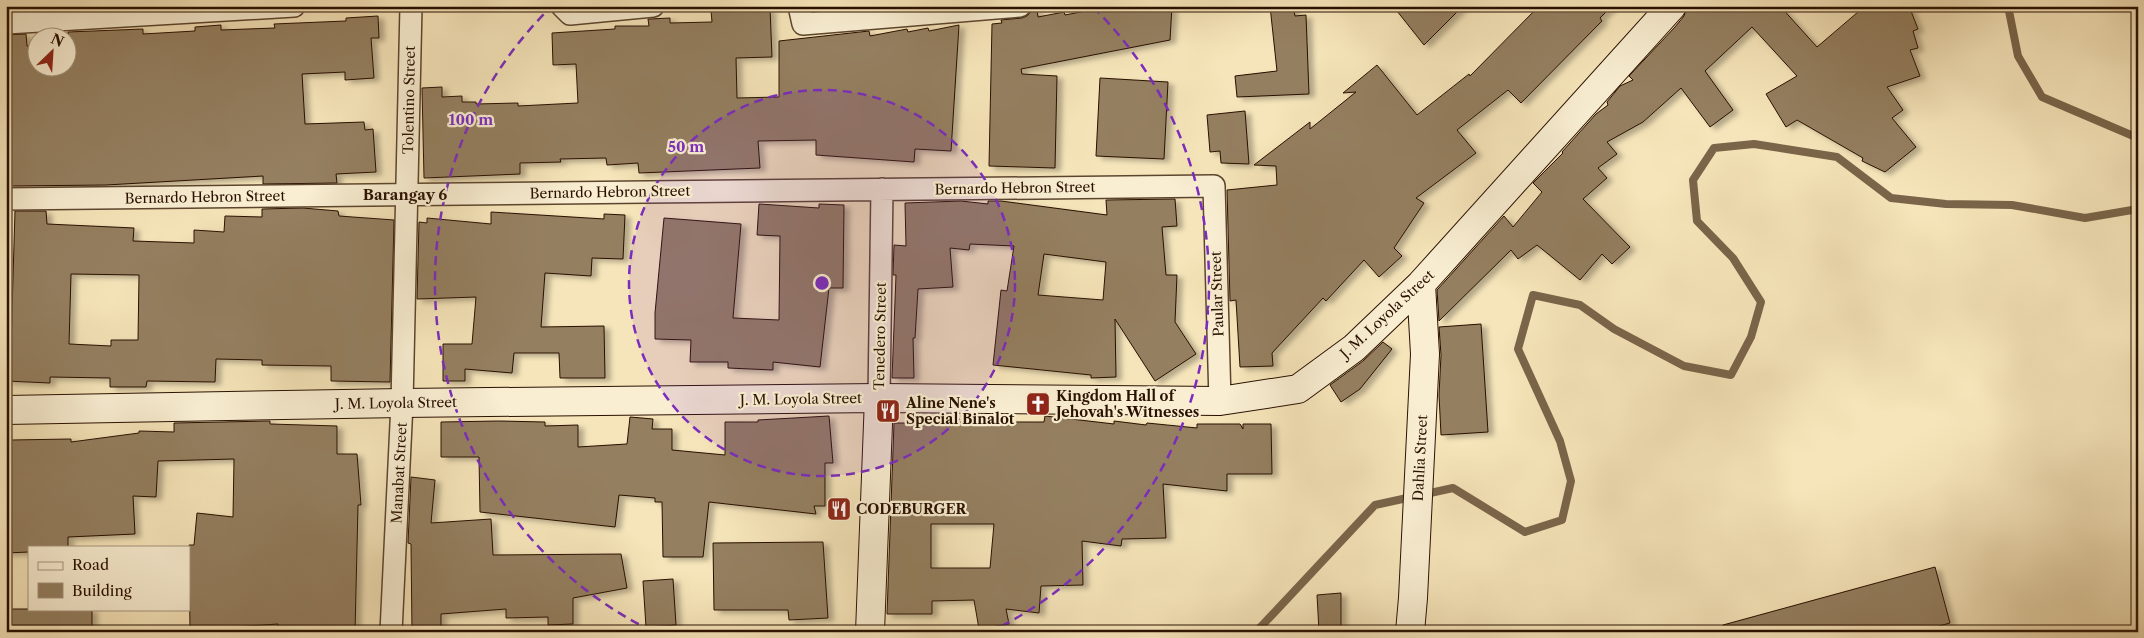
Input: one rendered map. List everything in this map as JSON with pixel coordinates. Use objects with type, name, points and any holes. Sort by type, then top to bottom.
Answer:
[{"type":"main road","name":"J. M. Loyola Street","points":[[6,410],[402,403],[879,398],[1220,401],[1298,389],[1354,348],[1421,284],[1672,6]]},
{"type":"main road","name":"Dahlia Street","points":[[1410,632],[1426,354],[1421,284]]},
{"type":"main road","name":"Tenedero Street","points":[[870,632],[879,398]]},
{"type":"street","points":[[6,23],[294,6]]},
{"type":"street","name":"Tolentino Street","points":[[406,194],[410,6]]},
{"type":"street","points":[[562,6],[570,14],[653,6]]},
{"type":"street","points":[[799,6],[803,24],[1020,6]]},
{"type":"street","name":"Bernardo Hebron Street","points":[[6,199],[1214,186]]},
{"type":"street","name":"Paular Street","points":[[1214,186],[1220,401]]},
{"type":"street","name":"Tenedero Street","points":[[879,398],[882,190]]},
{"type":"street","name":"Manabat Street","points":[[391,632],[402,403],[406,194]]},
{"type":"building","points":[[1111,6],[1172,6],[1170,40],[1021,69],[1022,74],[1057,76],[1055,168],[989,166],[992,24],[1002,23],[1001,20],[1022,18],[1027,16],[1032,10],[1037,9],[1038,17],[1064,12],[1065,15]]},
{"type":"building","points":[[1270,6],[1293,6],[1295,16],[1306,15],[1309,94],[1237,97],[1235,76],[1277,71]]},
{"type":"building","points":[[1393,6],[1463,6],[1424,45]]},
{"type":"building","points":[[1539,6],[1612,6],[1600,18],[1602,21],[1521,103],[1508,90],[1457,130],[1476,153],[1416,198],[1424,203],[1394,248],[1402,256],[1379,277],[1364,260],[1326,301],[1323,298],[1272,353],[1273,366],[1240,367],[1236,300],[1230,301],[1227,190],[1277,185],[1276,166],[1254,165],[1310,122],[1310,129],[1356,92],[1343,93],[1377,65],[1417,115],[1469,74],[1470,76]]},
{"type":"building","points":[[1687,6],[1780,6],[1817,47],[1865,6],[1909,6],[1918,29],[1913,31],[1918,48],[1910,50],[1920,76],[1887,87],[1903,110],[1892,118],[1916,147],[1885,172],[1862,161],[1863,158],[1797,120],[1786,127],[1766,94],[1797,76],[1752,27],[1705,71],[1733,110],[1710,127],[1681,88],[1643,122],[1607,142],[1617,154],[1598,168],[1607,178],[1583,199],[1630,247],[1612,264],[1602,254],[1580,280],[1537,245],[1518,259],[1511,250],[1439,321],[1437,290],[1504,216],[1513,227],[1542,192],[1533,183],[1563,153],[1596,114],[1608,105],[1607,102],[1620,86],[1633,80],[1629,76],[1675,27],[1684,16]]},
{"type":"building","points":[[770,8],[772,57],[736,58],[737,98],[779,97],[779,41],[869,31],[870,36],[907,29],[908,32],[928,28],[929,31],[959,25],[951,151],[915,149],[914,162],[816,155],[816,140],[758,141],[760,168],[639,173],[638,163],[607,165],[606,158],[560,159],[561,162],[520,163],[520,174],[424,178],[422,88],[442,87],[442,97],[462,96],[462,102],[476,102],[476,104],[518,103],[518,106],[578,103],[576,64],[553,65],[552,33],[615,29],[615,26],[649,26],[648,19],[670,18],[670,23],[712,22],[711,11]]},
{"type":"building","points":[[378,16],[379,38],[371,38],[374,78],[345,80],[345,72],[302,74],[305,124],[364,122],[365,130],[373,129],[376,172],[336,174],[337,183],[263,184],[263,176],[106,185],[9,186],[6,146],[6,35],[26,34],[28,78],[78,78],[78,32],[143,29],[143,34],[195,31],[195,27],[221,25],[221,30],[275,28],[274,24],[346,21],[346,18]]},
{"type":"building","points":[[1100,78],[1168,82],[1164,159],[1096,156]]},
{"type":"building","points":[[1245,111],[1249,164],[1221,163],[1220,151],[1210,152],[1207,115]]},
{"type":"building","points":[[1175,199],[1177,226],[1162,227],[1166,275],[1177,275],[1175,322],[1196,354],[1155,381],[1115,319],[1116,377],[1091,378],[1091,375],[993,365],[1001,290],[1007,291],[1014,246],[970,244],[969,250],[950,248],[953,287],[918,289],[915,338],[913,338],[914,378],[892,378],[896,275],[893,275],[894,245],[906,246],[905,203],[961,201],[988,204],[988,201],[1001,201],[1107,215],[1106,200]],"holes":[[[1044,254],[1106,262],[1103,300],[1038,295]]]},
{"type":"building","points":[[759,204],[819,208],[819,204],[844,205],[843,288],[829,288],[820,367],[773,362],[773,370],[728,368],[728,362],[690,362],[691,340],[655,339],[655,313],[664,218],[741,224],[733,318],[779,320],[780,236],[757,235]]},
{"type":"building","points":[[303,208],[338,211],[339,216],[394,220],[390,382],[331,381],[331,366],[262,365],[262,360],[216,359],[215,382],[147,381],[146,387],[110,387],[110,378],[50,377],[50,383],[6,381],[6,344],[11,344],[15,211],[46,211],[47,224],[134,228],[133,241],[194,243],[194,230],[224,232],[225,216],[262,217],[262,209]],"holes":[[[71,274],[139,275],[138,340],[111,340],[111,346],[69,344]]]},
{"type":"building","points":[[491,212],[604,219],[604,214],[625,215],[623,259],[592,258],[591,276],[545,273],[541,327],[604,326],[605,378],[560,378],[559,353],[514,353],[512,373],[465,369],[465,381],[443,381],[443,344],[472,344],[476,297],[417,299],[419,222],[427,223],[427,218],[491,224]]},
{"type":"building","points":[[1481,324],[1488,432],[1441,435],[1439,327]]},
{"type":"building","points":[[1383,342],[1392,349],[1360,389],[1341,402],[1330,385],[1363,361]]},
{"type":"building","points":[[829,416],[833,463],[825,463],[825,506],[814,506],[816,514],[709,502],[703,557],[663,557],[662,502],[655,502],[655,498],[619,495],[615,527],[480,512],[479,457],[441,457],[441,422],[545,422],[545,426],[578,425],[578,447],[627,444],[630,417],[653,419],[652,429],[672,429],[672,450],[725,455],[725,422],[758,422],[758,420]]},
{"type":"building","points":[[926,416],[948,416],[948,423],[998,420],[999,422],[1044,422],[1045,416],[1114,424],[1114,421],[1197,428],[1197,424],[1240,424],[1243,429],[1243,424],[1271,424],[1272,474],[1227,474],[1227,491],[1163,484],[1166,538],[1122,539],[1121,546],[1082,541],[1083,585],[1041,586],[1039,613],[1006,609],[1009,624],[979,629],[974,600],[932,601],[932,614],[887,614],[894,423],[926,423]],"holes":[[[931,524],[994,524],[990,568],[931,568]]]},
{"type":"building","points":[[270,421],[270,424],[337,426],[337,454],[357,454],[361,505],[358,505],[355,632],[279,632],[278,624],[190,630],[189,545],[194,545],[197,513],[233,517],[234,459],[158,461],[156,497],[133,496],[135,534],[68,537],[68,546],[28,546],[28,552],[6,553],[6,453],[11,453],[11,440],[71,439],[71,442],[139,433],[139,431],[174,432],[174,423]]},
{"type":"building","points":[[411,477],[435,480],[431,523],[491,519],[493,555],[621,554],[627,588],[573,598],[573,624],[548,625],[548,617],[506,618],[506,609],[441,614],[441,632],[412,632],[411,544],[408,543]]},
{"type":"building","points":[[823,542],[828,618],[789,620],[788,610],[714,610],[713,543]]},
{"type":"building","points":[[1935,567],[1950,623],[1917,632],[1724,632],[1723,625]]},
{"type":"building","points":[[673,579],[676,625],[646,627],[643,581]]},
{"type":"building","points":[[1341,593],[1341,631],[1319,631],[1317,595]]},
{"type":"building","points":[[6,609],[92,610],[92,632],[6,631]]},
{"type":"waterway","points":[[2011,6],[2009,11],[2018,56],[2042,97],[2138,138]]},
{"type":"waterway","points":[[1256,632],[1375,505],[1453,488],[1525,532],[1562,520],[1571,481],[1560,441],[1518,349],[1533,295],[1580,305],[1614,329],[1684,366],[1731,375],[1751,337],[1761,302],[1733,258],[1697,221],[1693,180],[1714,148],[1754,144],[1837,157],[1891,198],[1946,204],[2012,205],[2085,218],[2138,209]]},
{"type":"place","name":"Kingdom Hall of Jehovah's Witnesses","points":[[1038,404]]},
{"type":"place","name":"Aline Nene's Special Binalot","points":[[888,411]]},
{"type":"place","name":"CODEBURGER","points":[[839,509]]},
{"type":"district","name":"Barangay 6","points":[[405,194]]}]
